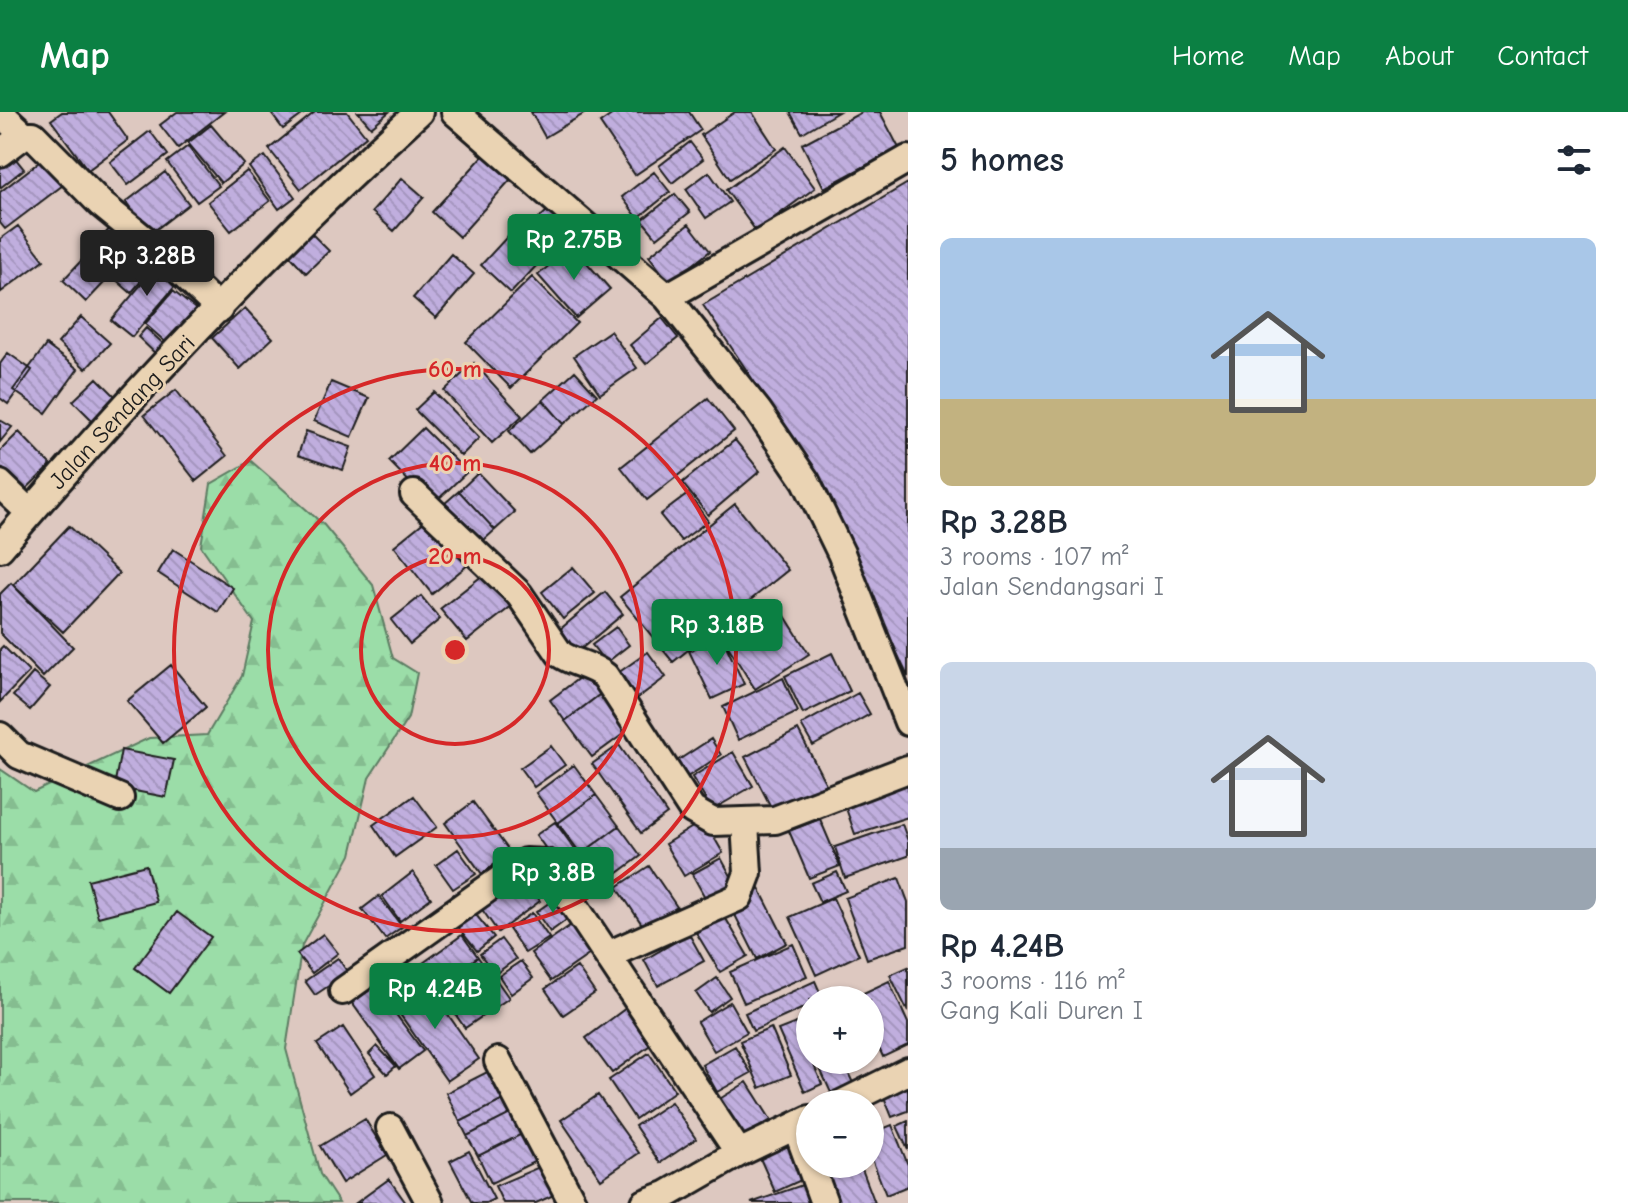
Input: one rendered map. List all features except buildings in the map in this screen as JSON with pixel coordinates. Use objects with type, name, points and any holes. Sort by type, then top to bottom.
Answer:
[{"type":"street","name":"Jalan Sendang Sari","points":[[0,548],[162,366],[348,178],[419,112]]},
{"type":"street","points":[[455,112],[667,297],[758,411],[806,481],[841,553],[908,722]]},
{"type":"street","points":[[0,113],[24,135]]},
{"type":"street","points":[[0,153],[24,135],[33,135],[101,204],[161,253],[219,309]]},
{"type":"street","points":[[667,297],[908,159]]},
{"type":"street","points":[[0,484],[30,513]]},
{"type":"street","points":[[414,494],[519,594],[560,654],[591,666],[605,676],[692,810],[713,822],[775,820],[908,769]]},
{"type":"street","points":[[0,736],[19,755],[120,798]]},
{"type":"street","points":[[608,955],[739,897],[748,873],[745,823]]},
{"type":"street","points":[[343,991],[525,862],[546,863],[739,1153]]},
{"type":"street","points":[[498,1061],[573,1203]]},
{"type":"street","points":[[869,1090],[908,1071]]},
{"type":"street","points":[[645,1203],[796,1126]]},
{"type":"street","points":[[390,1128],[430,1203]]},
{"type":"street","points":[[817,1178],[824,1203]]},
{"type":"green space","points":[[251,461],[324,525],[373,585],[393,658],[417,673],[408,718],[369,778],[351,855],[302,945],[286,1049],[320,1174],[339,1203],[0,1203],[0,769],[34,792],[149,738],[207,735],[242,676],[254,622],[201,546],[211,484]]}]
